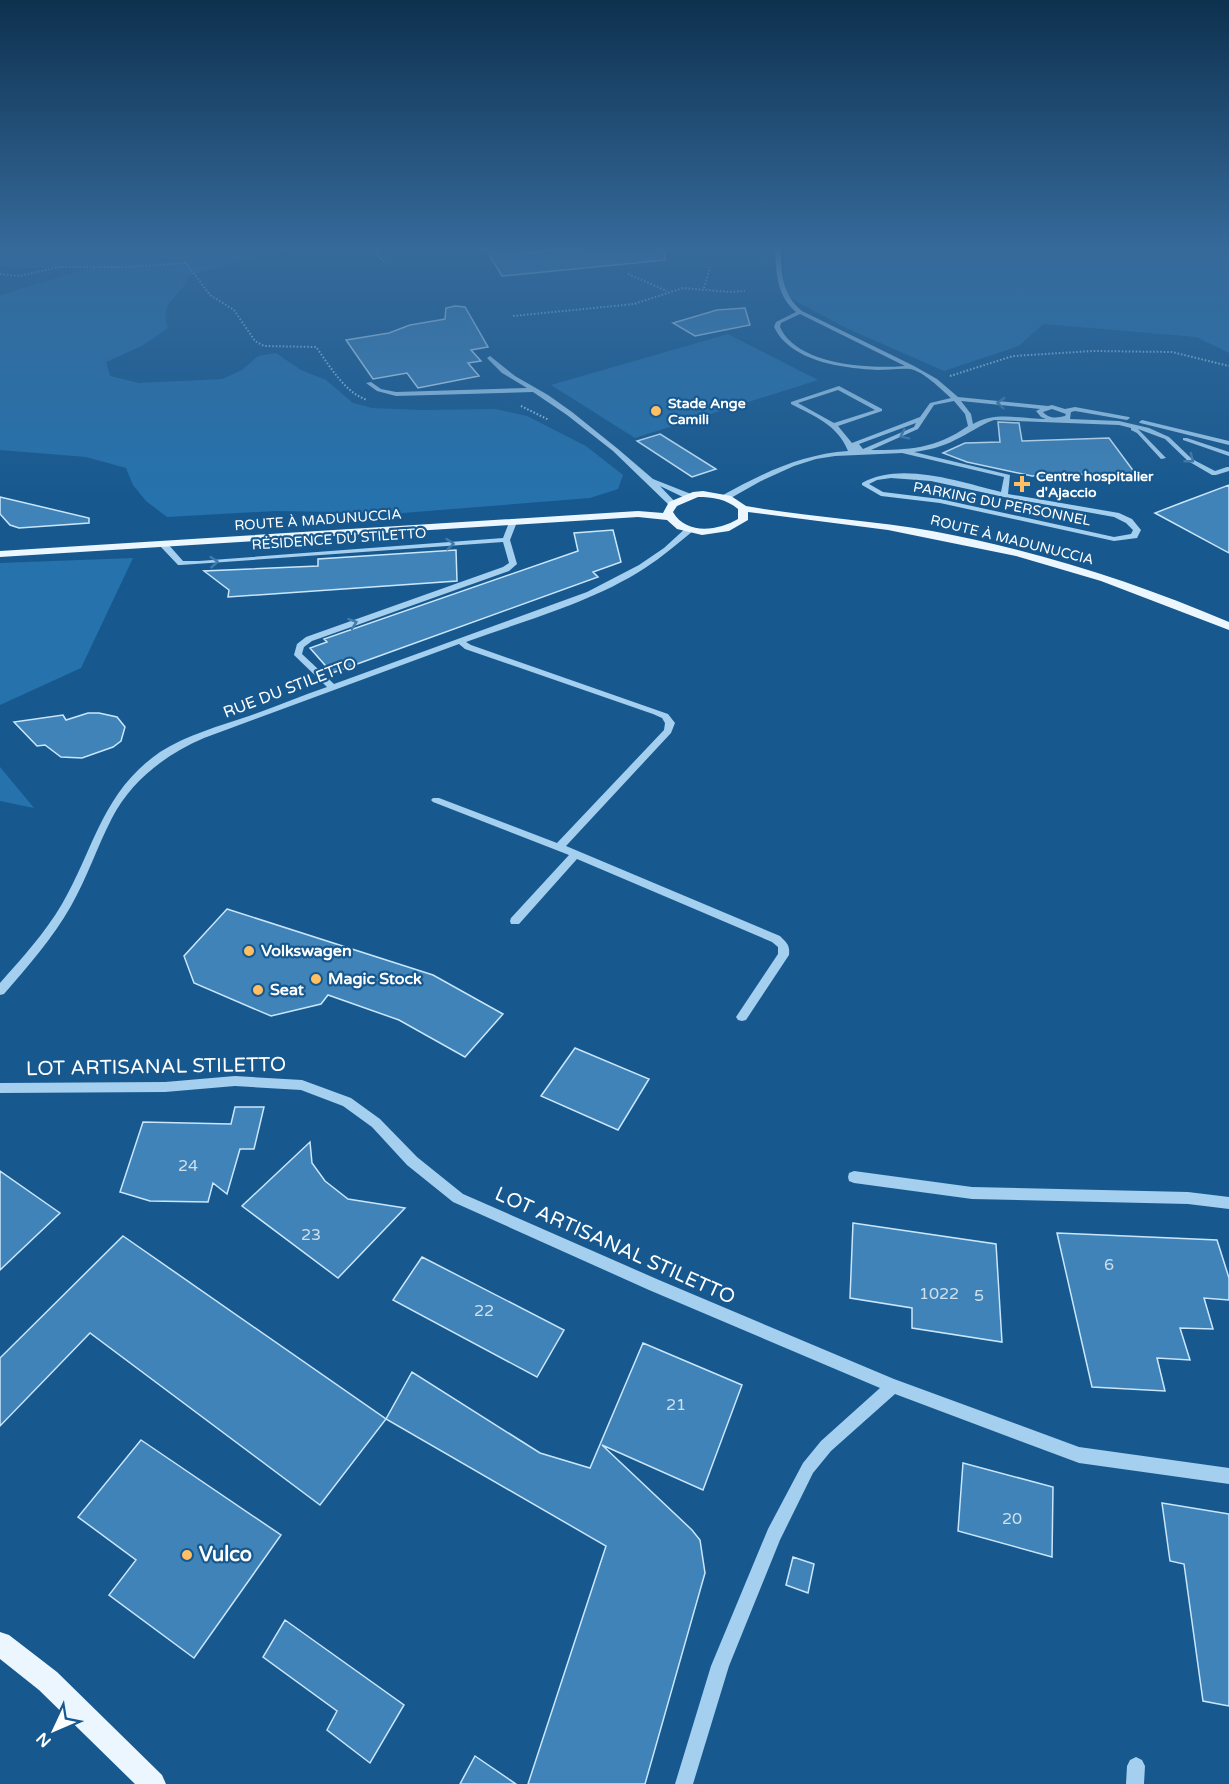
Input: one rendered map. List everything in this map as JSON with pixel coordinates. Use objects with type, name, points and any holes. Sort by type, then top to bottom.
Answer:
[{"type":"main road","points":[[690,529],[671,509],[688,496],[707,494],[726,497],[743,514]]},
{"type":"main road","name":"ROUTE À MADUNUCCIA","points":[[0,554],[638,514],[671,509]]},
{"type":"main road","name":"ROUTE À MADUNUCCIA","points":[[690,529],[715,531],[727,529],[743,514],[780,515],[888,527],[1049,562],[1140,589],[1229,626]]},
{"type":"main road","points":[[0,1644],[48,1681],[153,1784]]},
{"type":"street","points":[[778,329],[786,341],[846,367],[912,367]]},
{"type":"street","points":[[726,497],[783,467],[816,457],[862,452],[904,452],[959,438],[971,427],[968,414],[956,399],[934,380],[835,329]]},
{"type":"street","points":[[490,358],[508,376],[556,403],[651,480],[688,496]]},
{"type":"street","points":[[369,383],[379,390],[396,394],[535,390]]},
{"type":"street","points":[[833,425],[880,410],[839,388],[793,403],[848,436],[852,453]]},
{"type":"street","points":[[862,452],[906,435],[916,428],[932,404],[956,399],[1045,407],[1089,420],[1127,427],[1139,432],[1163,458]]},
{"type":"street","points":[[1045,407],[1039,413],[1055,419]]},
{"type":"street","points":[[968,414],[1055,419],[1075,409],[1103,413],[1229,443]]},
{"type":"street","points":[[862,452],[855,442],[924,417]]},
{"type":"street","points":[[967,430],[984,419],[992,417],[1089,420],[1147,429],[1227,454]]},
{"type":"street","points":[[1147,429],[1167,438],[1190,460],[1214,474],[1227,469]]},
{"type":"street","name":"PARKING DU PERSONNEL","points":[[904,452],[1008,476],[1004,495]]},
{"type":"street","name":"PARKING DU PERSONNEL","points":[[908,475],[1004,495],[1116,515],[1129,521],[1137,530],[1134,536],[1114,539],[940,501],[881,494],[864,484],[871,478],[908,475]]},
{"type":"street","points":[[651,480],[671,509]]},
{"type":"street","points":[[332,687],[298,655],[300,645],[309,639],[506,569],[513,564],[506,540],[513,522]]},
{"type":"street","name":"RUE DU STILETTO","points":[[0,991],[45,938],[73,894],[107,812],[132,781],[165,754],[204,736],[332,687],[592,593],[636,572],[690,529]]},
{"type":"street","name":"RÉSIDENCE DU STILETTO","points":[[164,545],[181,563],[506,540]]},
{"type":"street","points":[[460,641],[468,647],[656,712],[665,716],[670,723],[668,731],[559,847]]},
{"type":"street","points":[[436,800],[559,847],[776,939],[784,946],[783,955],[742,1017]]},
{"type":"street","points":[[516,921],[576,854]]},
{"type":"street","name":"LOT ARTISANAL STILETTO","points":[[0,1088],[165,1087],[235,1081],[302,1085],[346,1102],[376,1123],[412,1161],[458,1198],[654,1285],[893,1386],[1079,1455],[1229,1476]]},
{"type":"street","points":[[854,1177],[972,1193],[1188,1198],[1229,1203]]},
{"type":"street","points":[[684,1784],[720,1666],[774,1535],[808,1468],[826,1446],[893,1386]]},
{"type":"path","points":[[247,329],[255,341],[264,346],[307,345],[316,347],[342,382],[358,397],[372,401]]},
{"type":"path","points":[[934,380],[1013,356],[1093,351],[1172,352],[1229,366]]},
{"type":"path","points":[[515,404],[531,409],[553,422]]},
{"type":"shaded area","points":[[0,329],[166,329],[142,346],[106,362],[110,376],[139,383],[222,379],[242,370],[258,356],[276,353],[301,370],[326,380],[353,403],[372,408],[495,409],[527,416],[586,446],[623,475],[618,489],[590,498],[403,513],[276,511],[167,517],[146,501],[133,485],[126,468],[86,457],[0,450]]},
{"type":"shaded area","points":[[849,329],[1037,329],[1019,346],[944,371]]},
{"type":"shaded area","points":[[1105,329],[1229,329],[1229,353],[1196,337]]},
{"type":"shaded area","name":"Stade Ange Camili","points":[[728,334],[818,380],[635,438],[551,385]]},
{"type":"shaded area","points":[[133,558],[81,668],[0,705],[0,563]]},
{"type":"shaded area","points":[[0,767],[34,808],[0,801]]},
{"type":"building","points":[[399,329],[478,329],[488,347],[471,350],[481,361],[468,363],[479,376],[418,388],[407,373],[373,379],[346,340]]},
{"type":"building","points":[[684,329],[729,329],[695,336]]},
{"type":"building","points":[[998,422],[1019,423],[1022,441],[1109,438],[1135,473],[1032,476],[967,462],[943,453],[965,443],[1000,442]]},
{"type":"building","points":[[660,434],[716,469],[692,477],[637,441]]},
{"type":"building","points":[[1229,485],[1229,553],[1155,513],[1181,503]]},
{"type":"building","points":[[0,497],[89,518],[89,523],[19,528],[10,525],[0,514]]},
{"type":"building","points":[[613,530],[621,562],[593,572],[598,577],[332,673],[310,648],[327,642],[324,639],[578,551],[574,533]]},
{"type":"building","points":[[456,550],[457,581],[228,597],[229,590],[204,571],[318,566],[318,559]]},
{"type":"building","points":[[88,713],[117,717],[125,727],[121,741],[113,747],[82,758],[61,757],[45,745],[37,746],[14,722],[63,715],[66,720]]},
{"type":"building","name":"Magic Stock","points":[[227,909],[433,975],[503,1014],[465,1057],[399,1020],[328,995],[321,1004],[271,1016],[194,983],[184,956]]},
{"type":"building","points":[[575,1048],[649,1079],[618,1130],[541,1096]]},
{"type":"building","points":[[235,1107],[264,1107],[254,1149],[240,1149],[227,1194],[213,1183],[208,1202],[150,1201],[120,1192],[143,1122],[231,1124]]},
{"type":"building","points":[[310,1142],[312,1163],[325,1181],[348,1199],[405,1208],[338,1278],[242,1206]]},
{"type":"building","points":[[0,1171],[60,1213],[0,1270]]},
{"type":"building","points":[[853,1223],[996,1244],[1002,1342],[912,1328],[912,1308],[850,1298]]},
{"type":"building","points":[[1057,1233],[1217,1240],[1229,1278],[1229,1300],[1204,1298],[1213,1329],[1180,1328],[1190,1360],[1157,1358],[1165,1391],[1092,1387]]},
{"type":"building","points":[[123,1236],[386,1419],[320,1505],[90,1333],[0,1426],[0,1358]]},
{"type":"building","points":[[422,1257],[564,1330],[537,1377],[393,1300]]},
{"type":"building","points":[[643,1343],[742,1385],[703,1490],[602,1445],[692,1530],[700,1540],[705,1573],[645,1784],[528,1784],[606,1546],[386,1419],[412,1372],[540,1453],[590,1468]]},
{"type":"building","points":[[141,1440],[281,1535],[194,1658],[109,1595],[136,1560],[78,1517]]},
{"type":"building","points":[[963,1463],[1053,1487],[1052,1557],[958,1531]]},
{"type":"building","points":[[1162,1503],[1229,1514],[1229,1706],[1203,1701],[1184,1564],[1170,1561]]},
{"type":"building","points":[[793,1557],[814,1564],[808,1593],[786,1585]]},
{"type":"building","points":[[285,1620],[404,1705],[370,1763],[327,1730],[337,1711],[263,1657]]},
{"type":"building","points":[[475,1756],[516,1784],[460,1784]]},
{"type":"place","name":"Stade Ange Camili","points":[[656,411]]},
{"type":"place","name":"Centre hospitalier d'Ajaccio","points":[[1022,484]]},
{"type":"place","name":"Volkswagen","points":[[249,951]]},
{"type":"place","name":"Magic Stock","points":[[316,979]]},
{"type":"place","name":"Seat","points":[[258,990]]},
{"type":"place","name":"Vulco","points":[[187,1555]]}]
